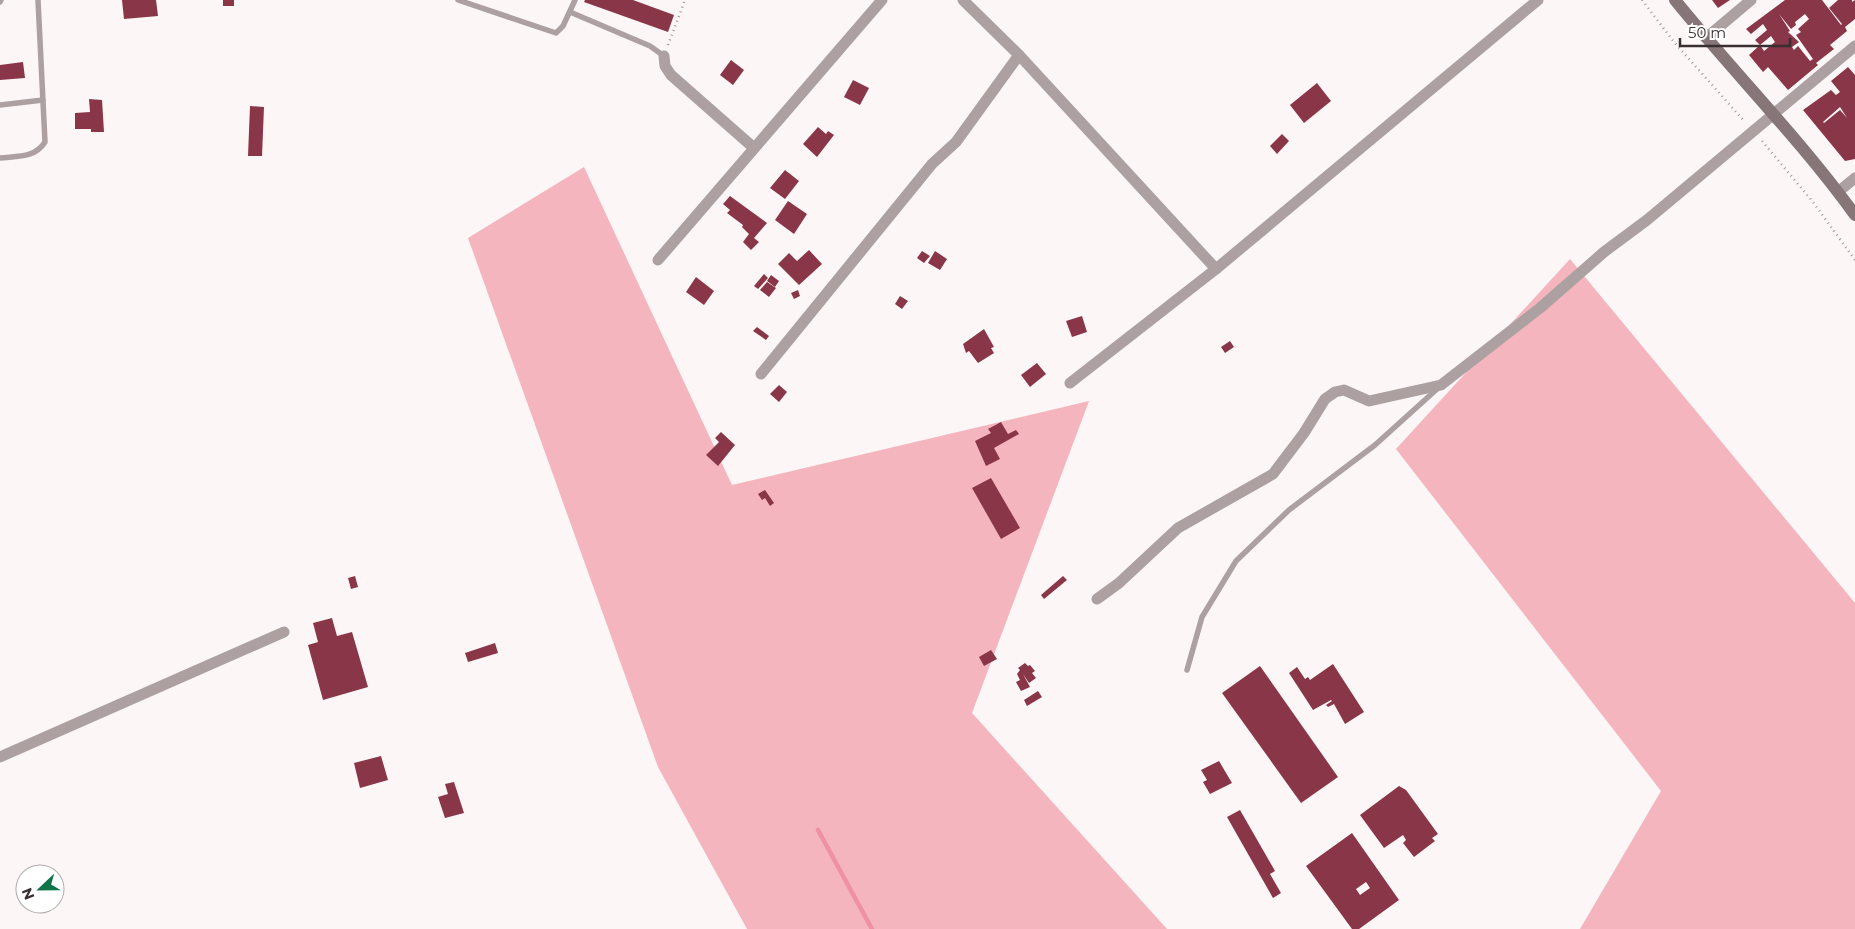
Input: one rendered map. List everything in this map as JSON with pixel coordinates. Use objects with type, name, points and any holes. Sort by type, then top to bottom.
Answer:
[{"type":"street","points":[[658,260],[882,0]]},
{"type":"street","points":[[963,0],[1019,55],[1216,269]]},
{"type":"street","points":[[1070,383],[1216,269],[1538,0]]},
{"type":"street","points":[[1675,0],[1706,38],[1774,113],[1855,215]]},
{"type":"street","points":[[1706,38],[1751,0]]},
{"type":"street","points":[[1097,599],[1119,583],[1178,528],[1273,474],[1304,433],[1325,399],[1335,392],[1350,391],[1369,401],[1441,385],[1540,308],[1604,252],[1647,220],[1855,46]]},
{"type":"street","points":[[761,374],[932,164],[956,142],[1019,55]]},
{"type":"street","points":[[664,56],[665,66],[671,75],[754,148]]},
{"type":"street","points":[[1838,192],[1855,178]]},
{"type":"street","points":[[0,757],[284,632]]},
{"type":"lane","points":[[0,158],[32,155],[41,150],[46,142],[38,0]]},
{"type":"lane","points":[[458,0],[556,33],[563,26],[574,0]]},
{"type":"lane","points":[[570,12],[650,46],[664,56]]},
{"type":"lane","points":[[0,105],[43,100]]},
{"type":"lane","points":[[1187,670],[1202,617],[1236,561],[1289,510],[1375,445],[1441,385]]},
{"type":"path","points":[[664,56],[685,0]]},
{"type":"shaded area","points":[[584,167],[732,485],[1089,401],[972,713],[1167,929],[747,929],[658,767],[468,238]]},
{"type":"shaded area","points":[[1570,259],[1855,603],[1855,929],[1580,929],[1661,791],[1396,449]]},
{"type":"building","points":[[122,0],[156,0],[158,16],[124,19]]},
{"type":"building","points":[[223,0],[234,0],[234,6],[223,6]]},
{"type":"building","points":[[585,0],[633,0],[674,15],[668,32],[584,2]]},
{"type":"building","points":[[1712,0],[1730,0],[1718,8]]},
{"type":"building","points":[[1785,0],[1822,0],[1841,25],[1829,8],[1838,0],[1852,0],[1852,2],[1855,0],[1855,19],[1845,27],[1847,31],[1830,45],[1834,49],[1816,63],[1818,65],[1788,90],[1768,67],[1763,72],[1749,55],[1760,45],[1755,40],[1767,30],[1763,24],[1751,34],[1746,29]],"holes":[[[1779,14],[1791,29],[1796,25],[1795,22],[1805,14],[1809,19],[1798,29],[1801,32],[1796,35],[1813,59],[1810,61],[1798,46],[1794,50],[1792,47],[1799,42],[1788,32],[1790,31]],[[1771,36],[1775,42],[1764,51],[1760,45]]]},
{"type":"building","points":[[731,60],[744,70],[733,85],[720,75]]},
{"type":"building","points":[[23,62],[25,78],[0,80],[0,65]]},
{"type":"building","points":[[1848,67],[1855,75],[1855,159],[1845,161],[1803,110],[1831,90],[1836,95],[1840,92],[1831,81]],"holes":[[[1840,107],[1847,118],[1840,110],[1823,122]]]},
{"type":"building","points":[[853,80],[869,88],[860,105],[844,97]]},
{"type":"building","points":[[1317,83],[1331,101],[1304,123],[1290,105]]},
{"type":"building","points":[[89,99],[102,100],[104,132],[91,132],[91,129],[75,129],[75,113],[90,112]]},
{"type":"building","points":[[250,106],[264,107],[262,156],[248,156]]},
{"type":"building","points":[[818,127],[826,134],[828,131],[834,135],[817,157],[803,144]]},
{"type":"building","points":[[1282,134],[1289,141],[1277,154],[1270,146]]},
{"type":"building","points":[[785,170],[799,181],[785,199],[770,188]]},
{"type":"building","points":[[730,196],[767,223],[754,238],[759,242],[751,250],[743,242],[749,234],[742,227],[743,225],[727,213],[730,210],[723,204]]},
{"type":"building","points":[[788,201],[807,214],[794,234],[775,220]]},
{"type":"building","points":[[809,250],[822,264],[799,285],[778,264],[789,253],[797,261]]},
{"type":"building","points":[[922,251],[930,256],[924,263],[917,258]]},
{"type":"building","points":[[935,251],[947,259],[940,270],[928,263]]},
{"type":"building","points":[[764,274],[768,278],[758,289],[754,286]]},
{"type":"building","points":[[771,275],[779,281],[775,287],[767,281]]},
{"type":"building","points":[[696,277],[714,291],[704,305],[686,292]]},
{"type":"building","points":[[767,282],[776,288],[769,297],[760,290]]},
{"type":"building","points":[[798,290],[800,296],[794,299],[791,293]]},
{"type":"building","points":[[900,296],[908,301],[902,309],[895,304]]},
{"type":"building","points":[[1082,316],[1087,332],[1072,337],[1066,321]]},
{"type":"building","points":[[757,327],[769,336],[766,340],[753,331]]},
{"type":"building","points":[[984,329],[994,347],[991,348],[994,353],[978,363],[969,351],[966,353],[963,344]]},
{"type":"building","points":[[1230,341],[1234,347],[1225,353],[1221,347]]},
{"type":"building","points":[[1037,363],[1046,374],[1030,387],[1021,375]]},
{"type":"building","points":[[779,385],[787,392],[779,402],[770,394]]},
{"type":"building","points":[[1001,422],[1008,434],[1016,430],[1019,434],[994,448],[1000,459],[986,466],[975,441],[991,433],[988,429]]},
{"type":"building","points":[[721,432],[735,445],[718,466],[706,455],[719,442],[715,438]]},
{"type":"building","points":[[991,478],[1020,528],[1001,539],[972,488]]},
{"type":"building","points":[[765,490],[774,503],[770,506],[765,498],[762,500],[758,494]]},
{"type":"building","points":[[355,576],[358,587],[351,589],[348,578]]},
{"type":"building","points":[[1063,576],[1067,580],[1044,599],[1041,595]]},
{"type":"building","points":[[332,618],[337,636],[352,632],[368,687],[323,700],[308,645],[318,642],[313,623]]},
{"type":"building","points":[[495,643],[498,653],[468,662],[465,653]]},
{"type":"building","points":[[991,650],[997,659],[984,666],[979,657]]},
{"type":"building","points":[[1025,663],[1028,666],[1030,665],[1035,671],[1032,673],[1036,678],[1029,683],[1023,674],[1030,687],[1021,691],[1016,682],[1020,680],[1017,674],[1020,670],[1018,668]]},
{"type":"building","points":[[1333,664],[1364,712],[1345,724],[1334,704],[1328,707],[1326,705],[1331,700],[1313,710],[1289,673],[1297,667],[1305,679],[1308,677],[1310,680]]},
{"type":"building","points":[[1260,666],[1338,777],[1301,803],[1222,693]]},
{"type":"building","points":[[1038,691],[1042,697],[1027,706],[1024,700]]},
{"type":"building","points":[[381,756],[388,780],[360,788],[354,763]]},
{"type":"building","points":[[1219,761],[1232,783],[1210,794],[1203,782],[1207,780],[1201,770]]},
{"type":"building","points":[[454,782],[464,813],[445,818],[438,797],[448,794],[445,784]]},
{"type":"building","points":[[1399,786],[1406,790],[1438,834],[1432,838],[1435,841],[1414,857],[1403,843],[1406,840],[1403,835],[1384,848],[1360,815]]},
{"type":"building","points":[[1240,810],[1275,871],[1270,874],[1281,893],[1273,898],[1227,817]]},
{"type":"building","points":[[1352,833],[1399,900],[1359,929],[1352,929],[1306,866]],"holes":[[[1366,882],[1370,888],[1360,895],[1356,889]]]},
{"type":"waterway","points":[[818,830],[872,929]]}]
